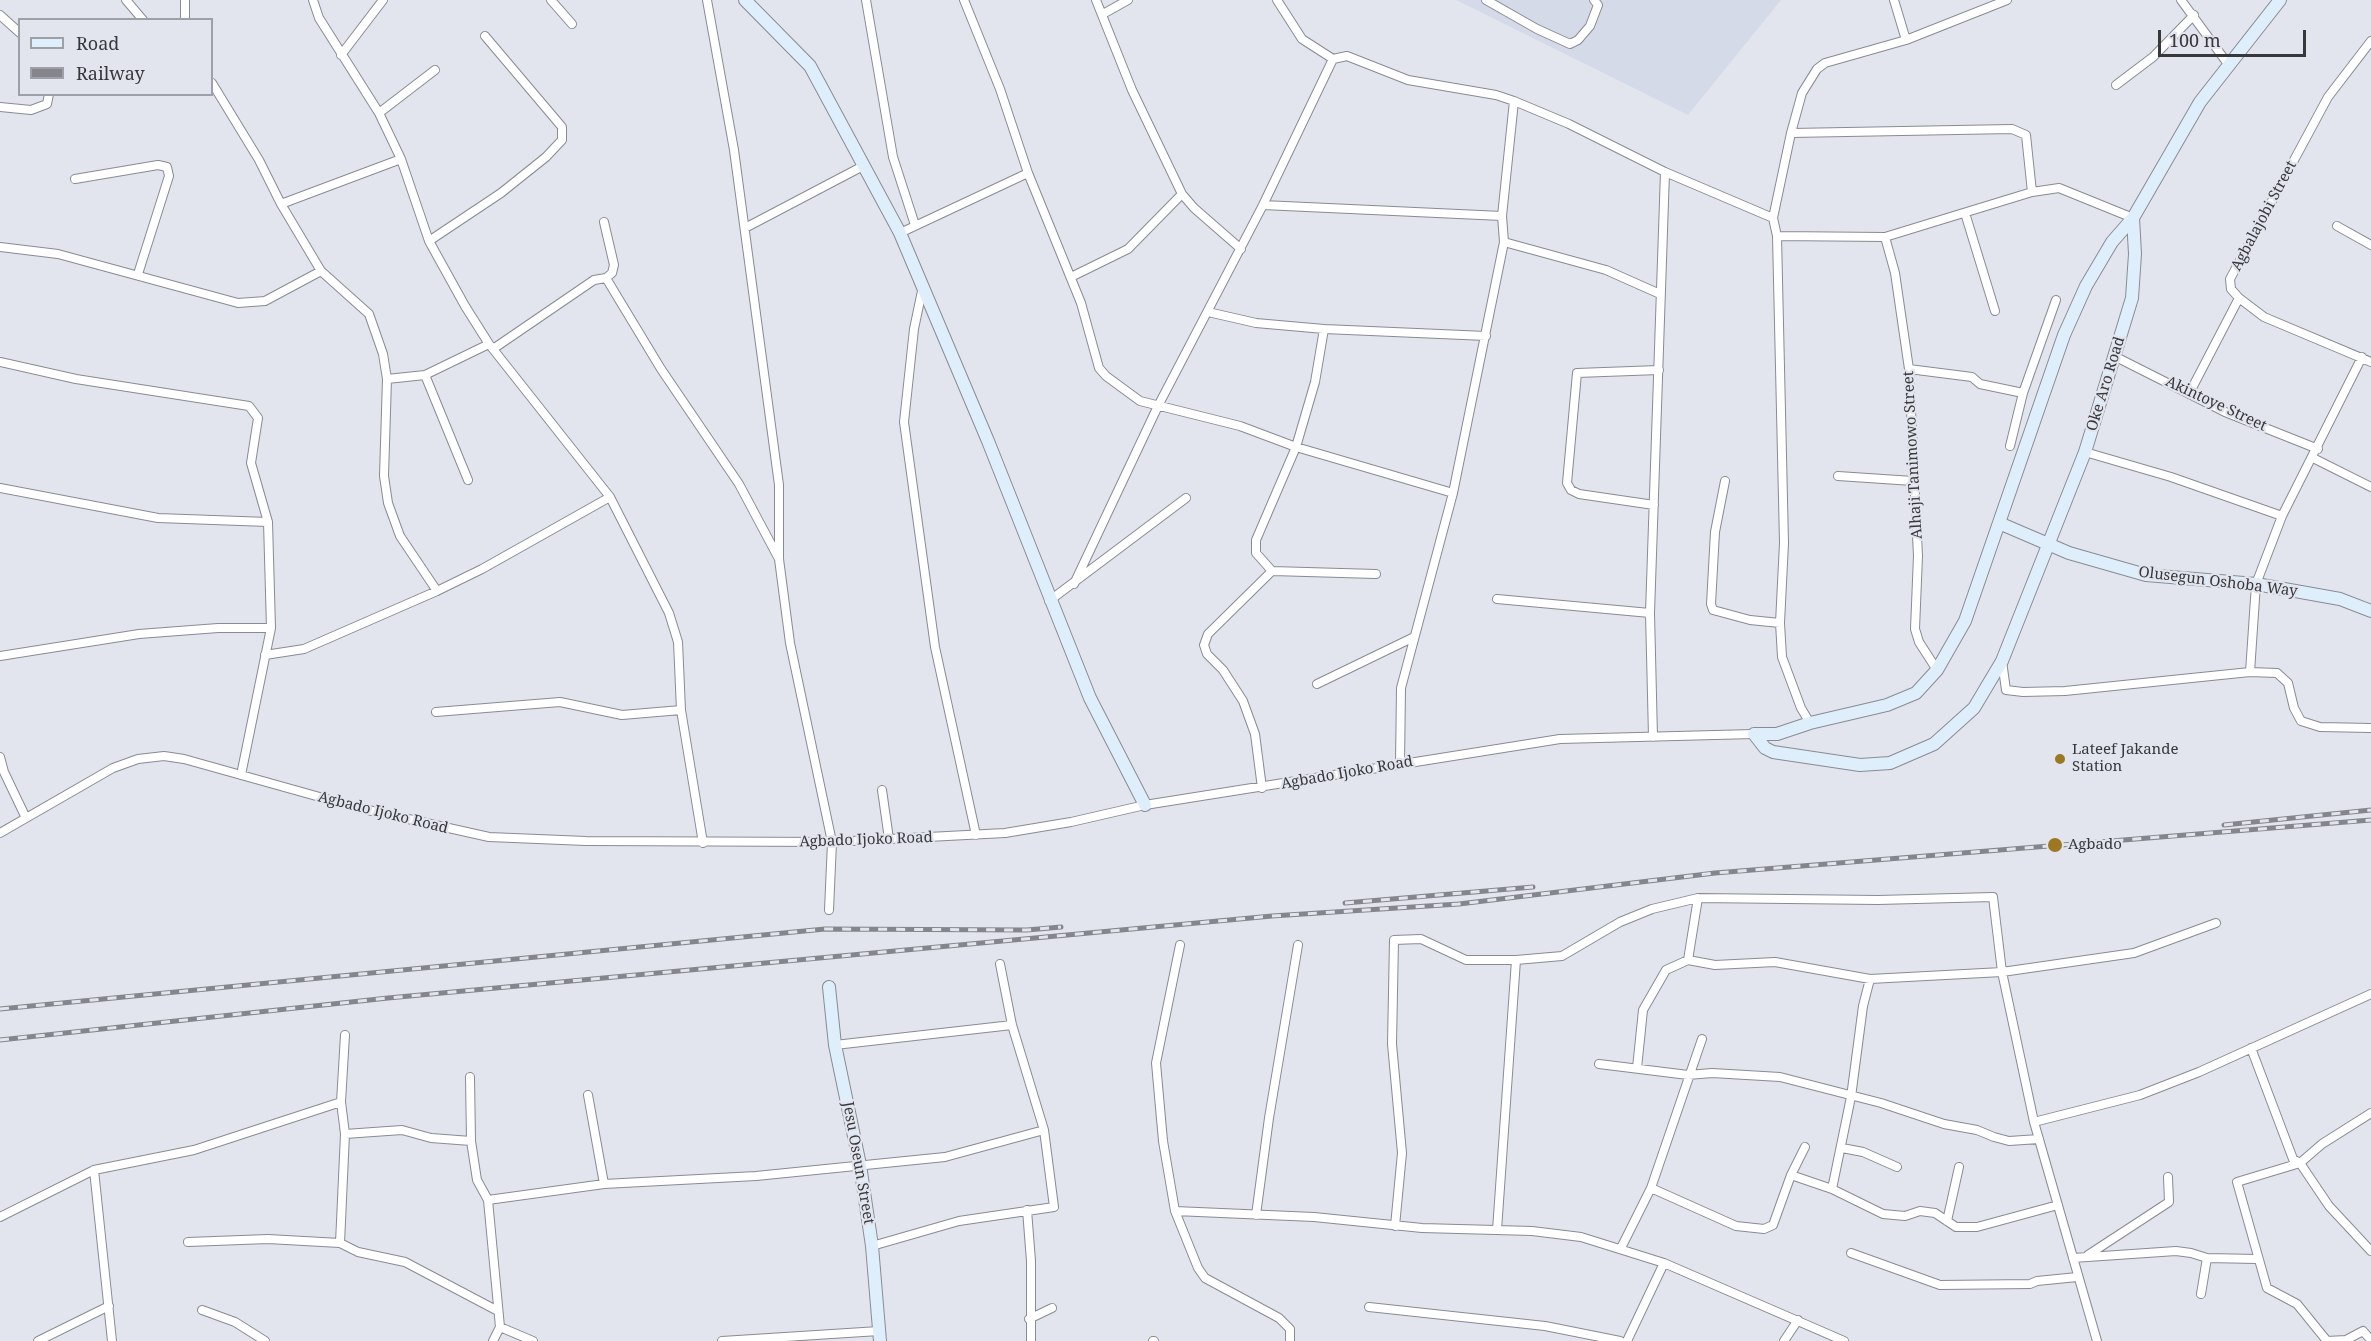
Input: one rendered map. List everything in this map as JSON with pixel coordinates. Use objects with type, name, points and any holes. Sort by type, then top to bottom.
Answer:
[{"type":"main road","points":[[745,0],[810,66],[900,233],[988,441],[1049,601],[1090,698],[1145,805]]},
{"type":"main road","points":[[1999,523],[2069,325],[2097,265],[2133,218],[2185,125],[2228,64],[2280,0]]},
{"type":"main road","name":"Oke Aro Road","points":[[2050,545],[2085,452],[2132,298],[2135,254],[2133,218]]},
{"type":"main road","name":"Olusegun Oshoba Way","points":[[1999,523],[2069,553],[2146,575],[2256,584],[2340,599],[2371,611]]},
{"type":"main road","name":"Agbado Ijoko Road","points":[[1754,734],[1777,734],[1810,723],[1887,705],[1916,693],[1937,670],[1965,621],[1999,523]]},
{"type":"main road","points":[[1754,734],[1765,748],[1773,752],[1850,764],[1890,763],[1934,744],[1974,708],[2002,661],[2050,545]]},
{"type":"main road","name":"Jesu Oseun Street","points":[[829,987],[835,1045],[860,1166],[872,1246],[880,1336]]},
{"type":"street","points":[[126,0],[140,18]]},
{"type":"street","points":[[183,18],[185,0]]},
{"type":"street","points":[[313,0],[319,18],[379,113],[401,159],[429,241],[491,346],[610,497],[676,629],[681,710],[703,843]]},
{"type":"street","points":[[341,55],[383,0]]},
{"type":"street","points":[[551,0],[572,24]]},
{"type":"street","points":[[706,0],[734,150],[779,484],[779,559],[790,643],[832,842],[829,910]]},
{"type":"street","points":[[866,0],[893,157],[915,225]]},
{"type":"street","points":[[964,0],[1000,89],[1028,173],[1071,277],[1099,368],[1129,395],[1158,406],[1240,426],[1296,447],[1453,493]]},
{"type":"street","points":[[1096,0],[1132,90],[1182,194],[1194,208],[1240,249]]},
{"type":"street","points":[[1102,14],[1128,0]]},
{"type":"street","points":[[1278,0],[1302,39],[1333,59],[1347,56],[1408,80],[1514,101],[1569,124],[1665,172],[1773,218]]},
{"type":"street","points":[[1486,0],[1537,29],[1570,44],[1578,40],[1590,26],[1598,5],[1594,0]]},
{"type":"street","points":[[1894,0],[1906,40]]},
{"type":"street","points":[[2181,0],[2228,64]]},
{"type":"street","points":[[1810,723],[1801,708],[1782,657],[1780,623],[1784,543],[1777,237],[1773,218],[1791,134],[1802,93],[1817,69],[1825,63],[1906,40],[2002,1]]},
{"type":"street","points":[[0,15],[18,31]]},
{"type":"street","points":[[2116,85],[2153,57],[2194,15]]},
{"type":"street","points":[[429,241],[501,193],[546,157],[561,140],[562,127],[485,36]]},
{"type":"street","name":"Agbalajobi Street","points":[[2239,298],[2231,289],[2230,279],[2328,97],[2371,41]]},
{"type":"street","points":[[1074,584],[1158,406],[1263,205],[1333,59]]},
{"type":"street","points":[[379,113],[435,70]]},
{"type":"street","points":[[213,85],[259,160],[281,204],[321,271],[369,314],[383,354],[387,379],[384,476],[388,503],[400,536],[437,591]]},
{"type":"street","points":[[0,107],[31,110],[47,104],[49,96]]},
{"type":"street","points":[[1400,764],[1401,688],[1412,638],[1453,493],[1504,242],[1502,216],[1514,101]]},
{"type":"street","points":[[1791,134],[2012,129],[2026,135],[2032,192]]},
{"type":"street","points":[[281,204],[401,159]]},
{"type":"street","points":[[75,179],[158,165],[167,167],[169,176],[138,274]]},
{"type":"street","points":[[745,228],[865,165]]},
{"type":"street","points":[[1653,737],[1650,613],[1665,172]]},
{"type":"street","points":[[900,233],[1028,173]]},
{"type":"street","points":[[1777,237],[1885,237],[2032,192],[2060,188],[2133,218]]},
{"type":"street","points":[[1071,277],[1128,249],[1182,194]]},
{"type":"street","points":[[1263,205],[1502,216]]},
{"type":"street","points":[[1965,213],[1995,311]]},
{"type":"street","points":[[387,379],[425,375],[491,346],[594,280],[606,278],[612,273],[614,265],[604,222]]},
{"type":"street","points":[[2337,226],[2371,245]]},
{"type":"street","name":"Alhaji Tanimowo Street","points":[[1885,237],[1895,273],[1909,369],[1918,556],[1915,629],[1919,642],[1937,670]]},
{"type":"street","points":[[1504,242],[1606,270],[1660,294]]},
{"type":"street","points":[[0,247],[58,254],[238,303],[251,304],[265,300],[321,271]]},
{"type":"street","points":[[606,278],[662,369],[735,477],[779,559]]},
{"type":"street","points":[[923,286],[914,330],[904,422],[935,647],[976,835]]},
{"type":"street","points":[[2190,392],[2239,298],[2264,317],[2371,362]]},
{"type":"street","points":[[2010,446],[2024,393],[2056,300]]},
{"type":"street","points":[[1208,312],[1256,323],[1324,329],[1486,336]]},
{"type":"street","points":[[1272,571],[1256,553],[1256,540],[1296,447],[1315,382],[1324,329]]},
{"type":"street","name":"Akintoye Street","points":[[2114,356],[2190,392],[2225,412],[2318,449]]},
{"type":"street","points":[[2250,672],[2256,584],[2282,516],[2313,459],[2362,357]]},
{"type":"street","points":[[0,362],[76,379],[249,406],[258,418],[251,463],[268,522],[272,628],[241,775]]},
{"type":"street","points":[[1909,369],[1972,377],[1980,384],[2024,393]]},
{"type":"street","points":[[1654,505],[1579,494],[1571,490],[1567,483],[1577,373],[1659,370]]},
{"type":"street","points":[[425,375],[468,480]]},
{"type":"street","points":[[2085,452],[2171,477],[2282,516]]},
{"type":"street","points":[[2313,459],[2371,487]]},
{"type":"street","points":[[1838,476],[1913,481]]},
{"type":"street","points":[[1725,481],[1715,531],[1711,604],[1713,610],[1750,620],[1780,623]]},
{"type":"street","points":[[0,488],[158,518],[268,522]]},
{"type":"street","points":[[265,655],[304,649],[437,591],[482,569],[610,497]]},
{"type":"street","points":[[1049,601],[1186,498]]},
{"type":"street","points":[[1262,788],[1255,734],[1243,701],[1222,670],[1207,654],[1204,645],[1208,634],[1272,571],[1376,574]]},
{"type":"street","points":[[1497,599],[1650,613]]},
{"type":"street","points":[[0,656],[139,634],[218,628],[272,628]]},
{"type":"street","points":[[1317,684],[1412,638]]},
{"type":"street","points":[[2002,661],[2006,690],[2023,692],[2065,691],[2250,672],[2277,673],[2288,684],[2294,708],[2301,721],[2320,727],[2371,728]]},
{"type":"street","points":[[436,712],[560,702],[622,715],[681,710]]},
{"type":"street","name":"Agbado Ijoko Road","points":[[0,833],[113,768],[138,759],[164,756],[184,759],[359,808],[478,835],[586,841],[832,842],[976,835],[1071,822],[1145,805],[1582,737],[1754,734]]},
{"type":"street","points":[[0,757],[4,772],[26,818]]},
{"type":"street","points":[[882,790],[889,839]]},
{"type":"street","points":[[1395,1226],[1402,1154],[1392,1044],[1394,940],[1420,939],[1466,960],[1516,960],[1562,956],[1620,922],[1652,909],[1698,898],[1878,900],[1993,897],[2002,972],[2034,1122],[2097,1341]]},
{"type":"street","points":[[1688,960],[1698,898]]},
{"type":"street","points":[[1637,1068],[1642,1010],[1666,970],[1688,960],[1715,964],[1775,962],[1870,979],[2002,972],[2134,953],[2216,923]]},
{"type":"street","points":[[1180,945],[1156,1064],[1163,1142],[1175,1210],[1193,1258],[1205,1278],[1279,1318],[1290,1329],[1290,1341]]},
{"type":"street","points":[[1256,1215],[1269,1118],[1298,945]]},
{"type":"street","points":[[1497,1230],[1516,960]]},
{"type":"street","points":[[872,1246],[959,1221],[1054,1207],[1044,1130],[1012,1025],[1000,964]]},
{"type":"street","points":[[1832,1190],[1842,1148],[1863,1006],[1870,979]]},
{"type":"street","points":[[2034,1122],[2140,1095],[2371,994]]},
{"type":"street","points":[[835,1045],[1012,1025]]},
{"type":"street","points":[[340,1243],[345,1134],[341,1102],[345,1035]]},
{"type":"street","points":[[1621,1248],[1651,1188],[1702,1039]]},
{"type":"street","points":[[2251,1048],[2293,1159],[2300,1163],[2328,1206],[2371,1251]]},
{"type":"street","points":[[1599,1064],[1688,1075],[1712,1072],[1780,1077],[2009,1141],[2039,1139]]},
{"type":"street","points":[[470,1077],[471,1141],[477,1180],[488,1200],[496,1310],[500,1327],[493,1341]]},
{"type":"street","points":[[588,1095],[604,1184]]},
{"type":"street","points":[[0,1217],[94,1170],[194,1150],[341,1102]]},
{"type":"street","points":[[2371,1113],[2322,1144],[2300,1163],[2237,1182],[2267,1288],[2297,1304],[2327,1341],[2346,1340],[2363,1331],[2371,1340]]},
{"type":"street","points":[[345,1134],[402,1130],[431,1138],[471,1141]]},
{"type":"street","points":[[488,1200],[604,1184],[756,1176],[945,1156],[1044,1130]]},
{"type":"street","points":[[1651,1188],[1736,1226],[1764,1229],[1773,1225],[1791,1175],[1805,1147]]},
{"type":"street","points":[[1842,1148],[1863,1152],[1897,1167]]},
{"type":"street","points":[[1947,1221],[1959,1167]]},
{"type":"street","points":[[94,1170],[112,1341]]},
{"type":"street","points":[[1791,1175],[1832,1190],[1883,1214],[1905,1216],[1920,1211],[1935,1213],[1956,1227],[1977,1227],[2058,1205]]},
{"type":"street","points":[[2073,1258],[2088,1256],[2169,1202],[2168,1177]]},
{"type":"street","points":[[1027,1210],[1031,1261],[1030,1341]]},
{"type":"street","points":[[1175,1210],[1314,1217],[1395,1226],[1533,1231],[1581,1237],[1664,1263],[1844,1341]]},
{"type":"street","points":[[189,1242],[268,1239],[340,1243],[358,1252],[405,1262],[496,1310]]},
{"type":"street","points":[[2088,1256],[2093,1258],[2175,1251],[2191,1252],[2207,1258],[2257,1259]]},
{"type":"street","points":[[1851,1253],[1940,1285],[2030,1284],[2037,1281],[2077,1277]]},
{"type":"street","points":[[2201,1294],[2207,1258]]},
{"type":"street","points":[[1627,1341],[1664,1263]]},
{"type":"street","points":[[38,1341],[109,1306]]},
{"type":"street","points":[[1369,1307],[1545,1326],[1620,1341]]},
{"type":"street","points":[[1029,1319],[1052,1308]]},
{"type":"street","points":[[202,1310],[235,1322],[265,1341]]},
{"type":"street","points":[[1784,1341],[1798,1320]]},
{"type":"street","points":[[500,1327],[533,1341]]},
{"type":"street","points":[[722,1341],[880,1336]]},
{"type":"shaded area","points":[[1456,0],[1781,0],[1688,115]]},
{"type":"railway","points":[[2224,825],[2371,810]]},
{"type":"railway","points":[[0,1040],[388,998],[1272,916],[1459,904],[1715,873],[2371,820]]},
{"type":"railway","points":[[1345,903],[1533,887]]},
{"type":"railway","points":[[0,1009],[825,929],[1027,930],[1061,927]]},
{"type":"place","name":"Lateef Jakande Station","points":[[2060,759]]},
{"type":"place","name":"Agbado","points":[[2055,845]]}]
